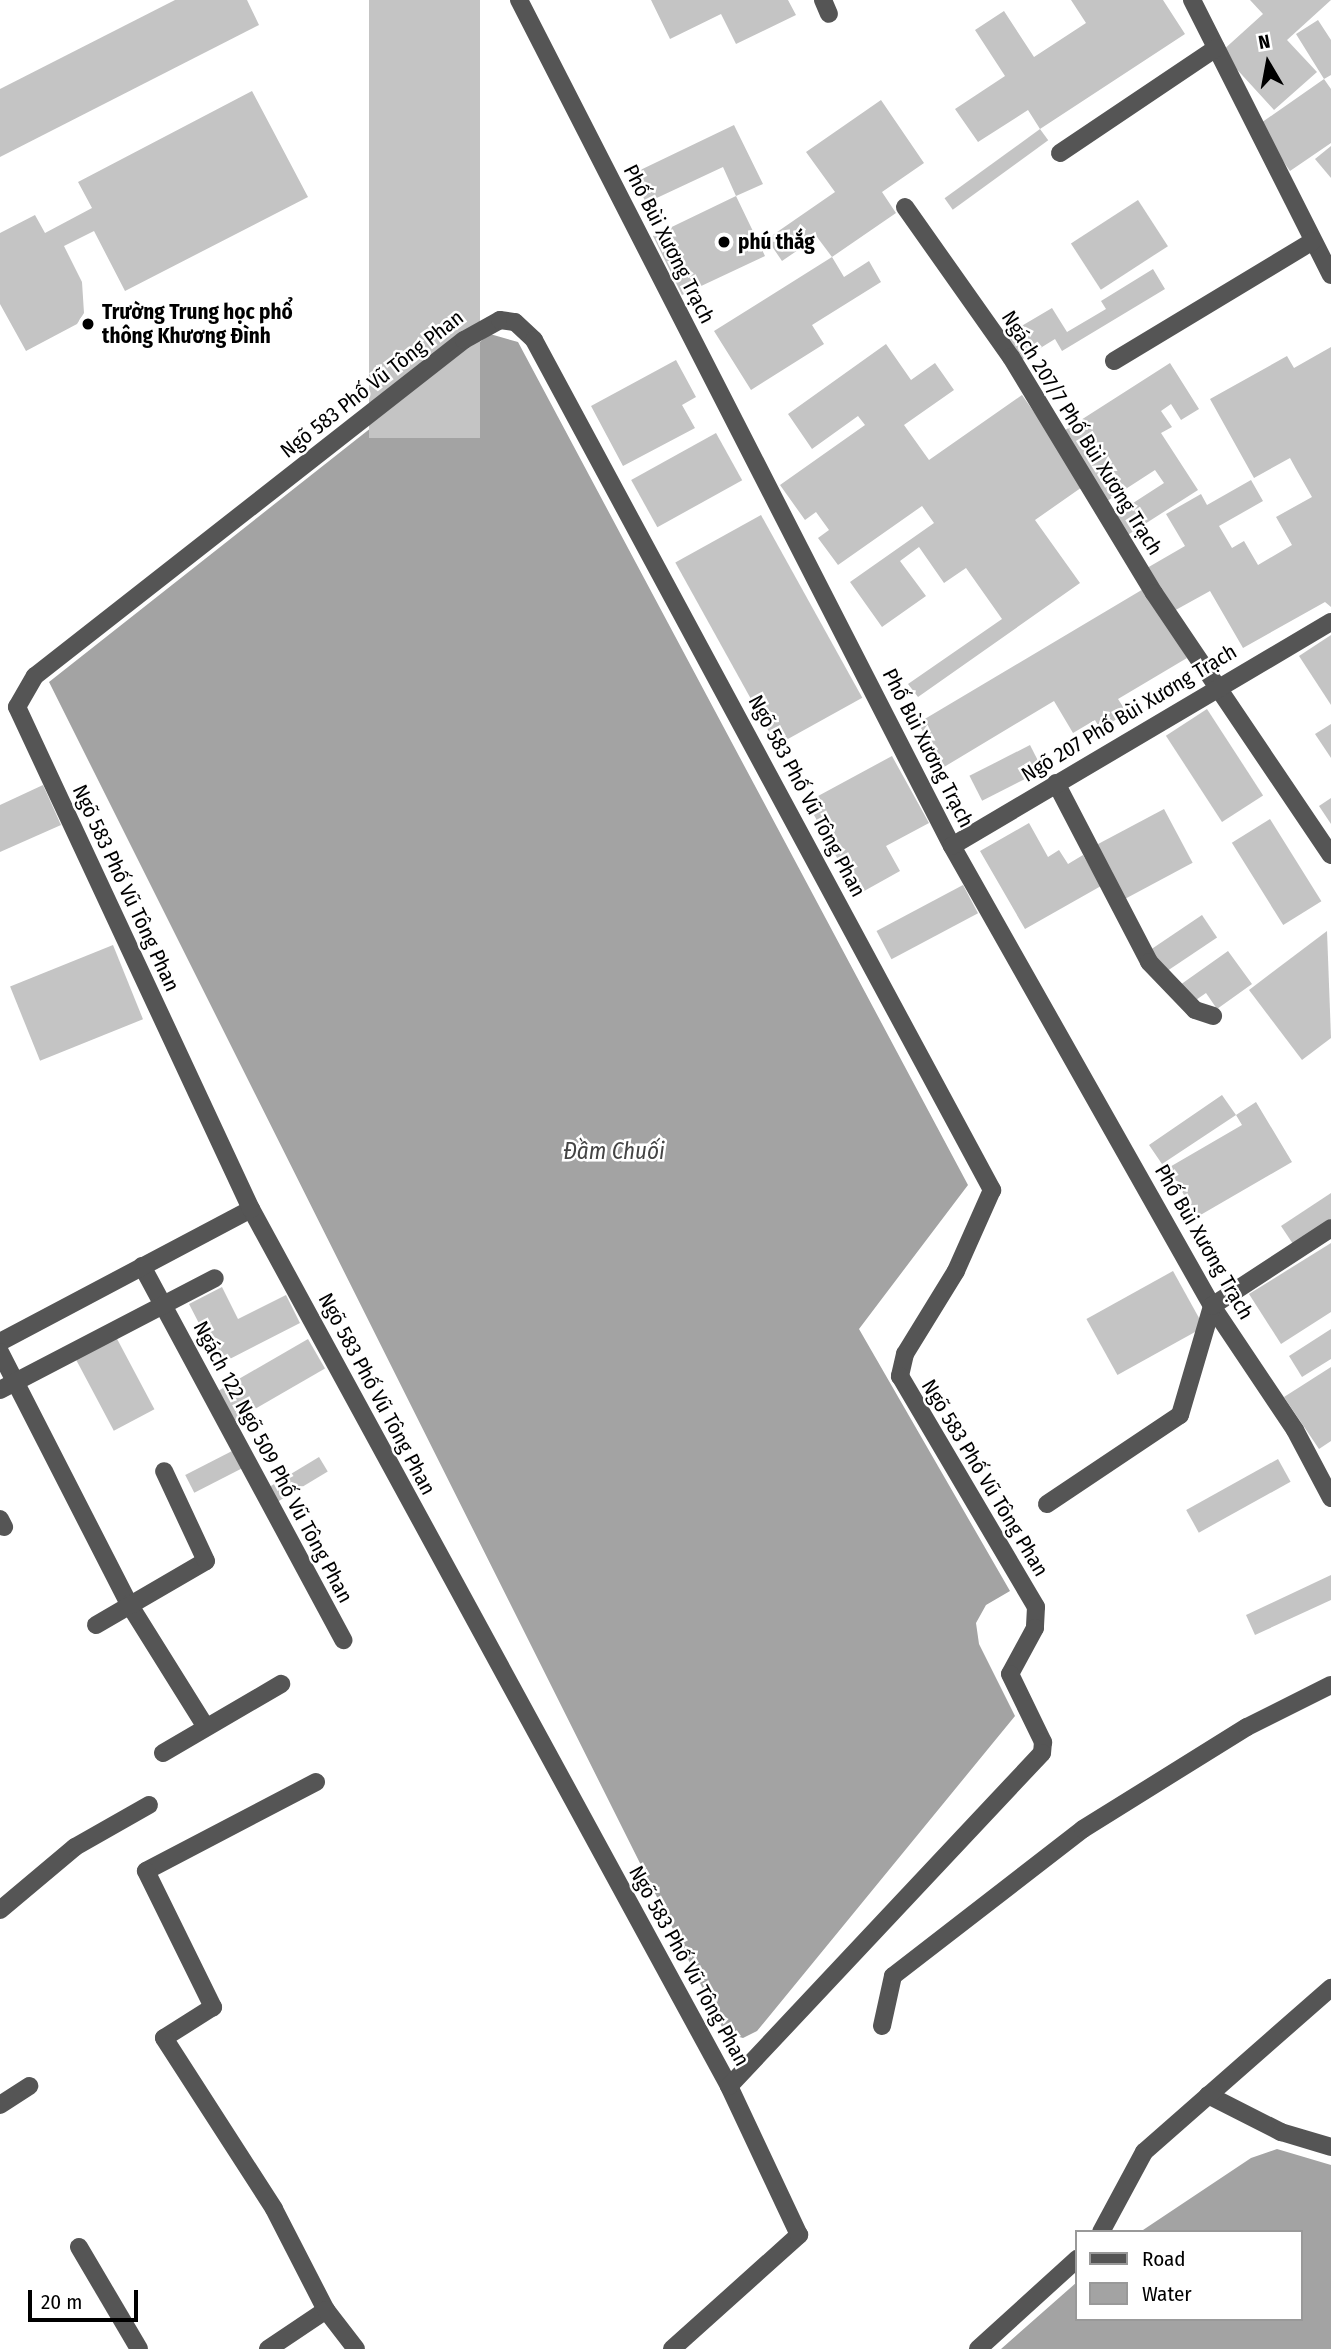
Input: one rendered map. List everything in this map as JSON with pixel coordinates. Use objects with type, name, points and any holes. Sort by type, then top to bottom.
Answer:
[{"type":"street","name":"Phố Bùi Xương Trạch","points":[[519,0],[952,846],[1212,1306],[1295,1430],[1331,1498]]},
{"type":"street","points":[[1192,0],[1331,275]]},
{"type":"street","points":[[1060,153],[1216,48]]},
{"type":"street","name":"Ngách 207/7 Phố Bùi Xương Trạch","points":[[905,207],[1011,357],[1154,593],[1220,684],[1331,855]]},
{"type":"street","points":[[1114,360],[1313,241]]},
{"type":"street","name":"Ngõ 583 Phố Vũ Tông Phan","points":[[495,320],[510,320],[534,340],[992,1190],[956,1271],[905,1354],[900,1376],[1036,1606],[1035,1628],[1010,1674],[1043,1742],[1042,1753],[729,2086],[251,1209],[23,727],[18,696],[35,676],[464,340],[495,320]]},
{"type":"street","name":"Ngõ 207 Phố Bùi Xương Trạch","points":[[952,846],[1220,684],[1331,622]]},
{"type":"street","points":[[1056,783],[1149,962],[1195,1010],[1213,1016]]},
{"type":"street","points":[[0,1342],[251,1209]]},
{"type":"street","points":[[1047,1504],[1180,1415],[1212,1306],[1331,1228]]},
{"type":"street","name":"Ngách 122 Ngõ 509 Phố Vũ Tông Phan","points":[[142,1266],[343,1640]]},
{"type":"street","points":[[8,1385],[215,1278]]},
{"type":"street","points":[[0,1352],[8,1385],[129,1604],[206,1727]]},
{"type":"street","points":[[96,1625],[206,1561],[164,1471]]},
{"type":"street","points":[[163,1753],[281,1684]]},
{"type":"street","points":[[882,2026],[893,1976],[1083,1829],[1247,1727],[1331,1685]]},
{"type":"street","points":[[316,1782],[146,1871],[213,2007],[164,2038],[274,2208],[326,2310],[356,2349]]},
{"type":"street","points":[[0,1910],[75,1847],[149,1805]]},
{"type":"street","points":[[1102,2230],[1144,2152],[1331,1988]]},
{"type":"street","points":[[0,2105],[29,2086]]},
{"type":"street","points":[[671,2349],[799,2235],[729,2086]]},
{"type":"street","points":[[1208,2095],[1281,2132],[1331,2147]]},
{"type":"street","points":[[79,2247],[139,2349]]},
{"type":"street","points":[[978,2349],[1076,2260]]},
{"type":"street","points":[[268,2349],[326,2310]]},
{"type":"water","name":"Đầm Chuối","points":[[490,334],[518,342],[968,1185],[859,1329],[1010,1591],[986,1605],[976,1623],[979,1644],[1015,1716],[757,2031],[743,2038],[725,2033],[49,682]]},
{"type":"water","points":[[1277,2149],[1331,2165],[1331,2349],[1001,2349],[1076,2283],[1076,2321],[1303,2321],[1303,2230],[1143,2230],[1251,2158]]},
{"type":"building","points":[[175,0],[247,0],[259,25],[0,157],[0,89]]},
{"type":"building","points":[[369,0],[480,0],[480,438],[369,438]]},
{"type":"building","points":[[651,0],[788,0],[796,15],[736,44],[721,14],[670,39]]},
{"type":"building","points":[[1071,0],[1163,0],[1185,34],[1040,129],[1028,110],[978,142],[955,109],[1005,76],[975,30],[1004,11],[1034,57],[1086,23]]},
{"type":"building","points":[[1250,0],[1331,0],[1287,40],[1317,72],[1274,110],[1221,52],[1263,14]]},
{"type":"building","points":[[1318,20],[1331,40],[1331,75],[1324,79],[1296,34]]},
{"type":"building","points":[[1324,79],[1331,89],[1331,143],[1290,171],[1258,125]]},
{"type":"building","points":[[252,91],[308,197],[125,291],[94,231],[64,246],[82,282],[84,313],[77,324],[26,351],[0,304],[0,233],[35,215],[45,233],[92,208],[78,182]]},
{"type":"building","points":[[881,100],[924,163],[882,192],[896,213],[832,257],[817,237],[782,261],[767,239],[835,192],[806,152]]},
{"type":"building","points":[[734,125],[763,184],[736,196],[723,167],[646,203],[632,174]]},
{"type":"building","points":[[1040,129],[1048,140],[953,210],[945,198]]},
{"type":"building","points":[[1331,146],[1331,178],[1315,159]]},
{"type":"building","points":[[736,196],[765,256],[682,295],[653,236]]},
{"type":"building","points":[[1138,200],[1168,246],[1101,290],[1071,244]]},
{"type":"building","points":[[832,257],[844,277],[869,261],[881,282],[812,325],[824,344],[751,390],[714,331]]},
{"type":"building","points":[[1153,269],[1165,289],[1062,351],[1055,339],[1021,360],[1006,335],[1052,308],[1067,332],[1106,309],[1101,301]]},
{"type":"building","points":[[886,344],[911,380],[935,363],[954,390],[904,425],[929,460],[1022,395],[1085,485],[1035,520],[1080,583],[918,697],[908,684],[1002,619],[966,568],[944,583],[919,547],[900,561],[926,596],[882,627],[850,582],[934,523],[922,506],[838,565],[818,538],[829,530],[816,512],[805,520],[780,485],[865,425],[858,416],[812,449],[788,414]]},
{"type":"building","points":[[1331,347],[1331,607],[1325,602],[1243,648],[1210,591],[1172,612],[1147,568],[1185,546],[1166,514],[1201,494],[1207,505],[1251,480],[1263,501],[1219,526],[1232,548],[1244,541],[1258,565],[1292,545],[1276,517],[1312,497],[1290,458],[1254,478],[1210,399],[1287,356],[1294,368]]},
{"type":"building","points":[[676,360],[696,397],[682,405],[695,428],[623,466],[591,406]]},
{"type":"building","points":[[1170,363],[1199,409],[1181,420],[1171,404],[1161,411],[1172,427],[1161,433],[1198,490],[1126,536],[1113,516],[1164,483],[1155,470],[1104,503],[1059,434]]},
{"type":"building","points":[[716,433],[742,480],[657,527],[631,480]]},
{"type":"building","points":[[761,515],[862,698],[777,745],[675,563]]},
{"type":"building","points":[[1145,588],[1187,658],[1118,699],[1127,713],[1100,729],[1095,720],[1073,733],[1054,701],[944,767],[918,723]]},
{"type":"building","points":[[1331,635],[1331,705],[1299,656]]},
{"type":"building","points":[[1207,709],[1263,795],[1222,822],[1166,736]]},
{"type":"building","points":[[1331,724],[1331,758],[1315,734]]},
{"type":"building","points":[[1030,745],[1043,770],[982,801],[969,776]]},
{"type":"building","points":[[892,756],[929,823],[886,846],[900,871],[857,895],[807,802]]},
{"type":"building","points":[[43,785],[61,825],[0,852],[0,805]]},
{"type":"building","points":[[1331,798],[1331,824],[1319,806]]},
{"type":"building","points":[[1164,809],[1193,863],[1121,901],[1092,847]]},
{"type":"building","points":[[1270,819],[1321,901],[1283,925],[1232,843]]},
{"type":"building","points":[[1029,823],[1048,857],[1059,850],[1068,864],[1083,855],[1101,886],[1025,929],[980,851]]},
{"type":"building","points":[[963,885],[978,913],[891,959],[876,931]]},
{"type":"building","points":[[1202,915],[1217,937],[1165,973],[1150,950]]},
{"type":"building","points":[[1327,931],[1331,1038],[1302,1060],[1249,990]]},
{"type":"building","points":[[113,945],[143,1019],[40,1061],[10,987]]},
{"type":"building","points":[[1228,951],[1252,984],[1217,1009],[1206,993],[1193,1002],[1180,985]]},
{"type":"building","points":[[1222,1095],[1236,1115],[1162,1164],[1149,1145]]},
{"type":"building","points":[[1256,1102],[1292,1162],[1197,1217],[1168,1168],[1242,1125],[1236,1115]]},
{"type":"building","points":[[1331,1193],[1331,1224],[1295,1247],[1281,1226]]},
{"type":"building","points":[[1331,1243],[1331,1312],[1281,1344],[1249,1294]]},
{"type":"building","points":[[1173,1271],[1204,1327],[1117,1375],[1086,1319]]},
{"type":"building","points":[[222,1287],[238,1319],[286,1295],[300,1323],[220,1364],[189,1304]]},
{"type":"building","points":[[1331,1329],[1331,1359],[1302,1377],[1289,1356]]},
{"type":"building","points":[[115,1335],[154,1409],[114,1431],[74,1357]]},
{"type":"building","points":[[308,1339],[325,1368],[231,1422],[214,1393]]},
{"type":"building","points":[[1331,1367],[1331,1441],[1319,1449],[1284,1397]]},
{"type":"building","points":[[236,1449],[245,1467],[194,1493],[185,1475]]},
{"type":"building","points":[[319,1457],[328,1472],[275,1503],[267,1488]]},
{"type":"building","points":[[1278,1459],[1291,1482],[1199,1533],[1186,1510]]},
{"type":"building","points":[[1331,1575],[1331,1600],[1255,1635],[1246,1615]]},
{"type":"place","name":"phú thắg","points":[[724,242]]},
{"type":"place","name":"Trường Trung học phổ thông Khương Đình","points":[[88,324]]}]
